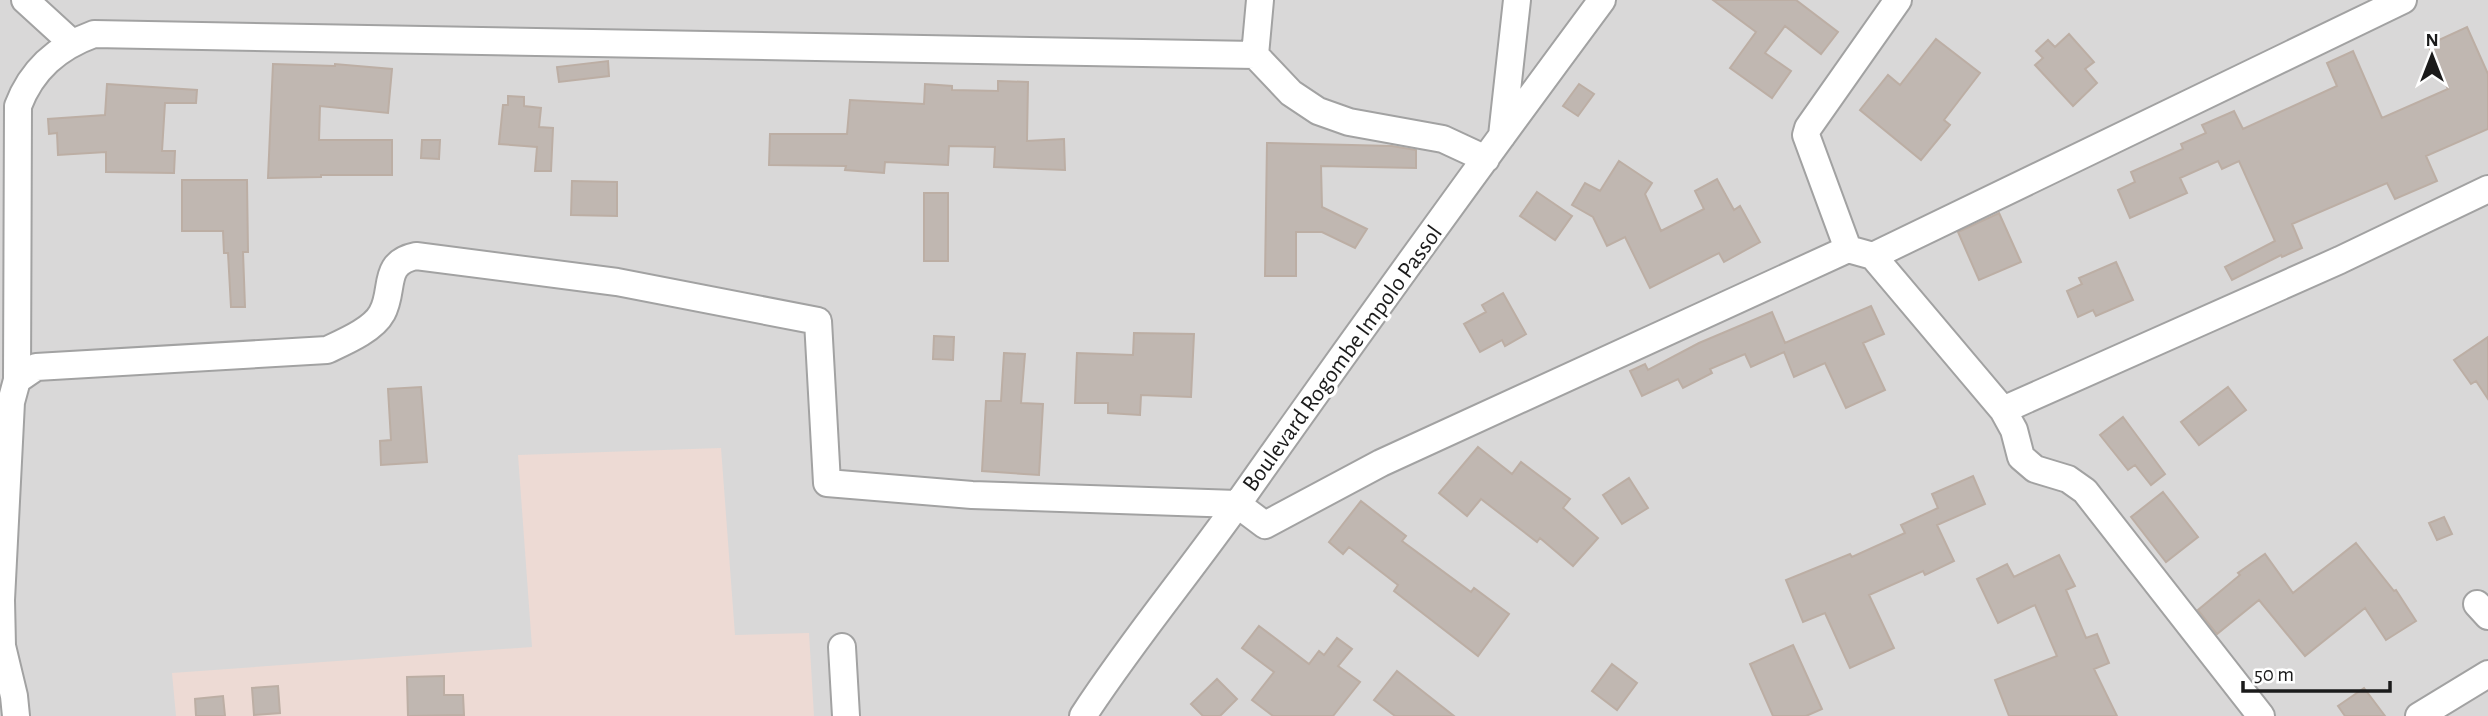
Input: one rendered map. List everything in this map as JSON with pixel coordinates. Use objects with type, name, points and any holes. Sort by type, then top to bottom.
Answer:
[{"type":"street","points":[[25,0],[71,42]]},
{"type":"street","points":[[1255,55],[1260,0]]},
{"type":"street","points":[[1502,136],[1517,0]]},
{"type":"street","name":"Boulevard Rogombe Impolo Passol","points":[[1083,716],[1103,684],[1237,504],[1602,0]]},
{"type":"street","points":[[1898,0],[1808,128],[1806,135],[1861,253],[2003,410],[2014,430],[2021,457],[2035,469],[2068,479],[2085,491],[2262,716]]},
{"type":"street","points":[[18,380],[36,367],[327,350],[356,337],[382,314],[393,268],[405,258],[415,256],[617,282],[818,321],[827,483],[972,495],[1237,504],[1265,525],[1381,463],[1861,253],[2403,0]]},
{"type":"street","points":[[16,716],[14,696],[1,646],[1,600],[11,402],[18,380],[19,106],[24,92],[52,55],[71,42],[94,34],[1255,55],[1291,93],[1318,111],[1349,122],[1443,139],[1486,159]]},
{"type":"street","points":[[2003,410],[2340,260],[2488,189]]},
{"type":"street","points":[[842,647],[846,716]]},
{"type":"street","points":[[2419,716],[2488,674]]},
{"type":"shaded area","points":[[0,0],[2488,0],[2488,716],[0,716]]},
{"type":"shaded area","points":[[721,448],[735,635],[809,633],[814,716],[176,716],[172,673],[532,647],[518,455]]},
{"type":"building","points":[[1713,0],[1796,0],[1838,32],[1821,54],[1785,26],[1765,53],[1791,71],[1772,98],[1730,68],[1756,32]]},
{"type":"building","points":[[2467,27],[2488,74],[2488,129],[2426,156],[2437,181],[2395,199],[2387,183],[2292,224],[2302,248],[2282,257],[2281,255],[2232,280],[2225,267],[2275,241],[2239,161],[2222,169],[2218,161],[2180,178],[2187,193],[2130,218],[2118,190],[2135,182],[2131,172],[2183,149],[2181,144],[2206,133],[2202,125],[2234,111],[2243,129],[2337,86],[2327,63],[2353,51],[2382,118],[2448,89],[2428,45]]},
{"type":"building","points":[[2069,34],[2094,62],[2085,69],[2097,83],[2073,106],[2035,65],[2043,58],[2036,51],[2048,40],[2055,47]]},
{"type":"building","points":[[1936,39],[1980,73],[1944,120],[1950,125],[1921,160],[1860,110],[1888,75],[1900,85]]},
{"type":"building","points":[[608,61],[609,76],[559,82],[557,67]]},
{"type":"building","points":[[273,64],[335,64],[392,69],[388,113],[320,106],[319,140],[392,140],[392,175],[268,178]]},
{"type":"building","points":[[998,81],[1028,82],[1027,141],[1064,139],[1065,170],[994,167],[995,147],[949,146],[948,165],[885,162],[884,173],[845,170],[846,166],[769,165],[770,134],[847,134],[850,100],[924,104],[925,84],[952,86],[952,90],[998,91]]},
{"type":"building","points":[[107,84],[197,90],[196,103],[165,103],[162,151],[175,151],[174,173],[106,172],[106,152],[58,155],[57,133],[49,134],[48,119],[105,115]]},
{"type":"building","points":[[1579,84],[1594,94],[1578,116],[1563,106]]},
{"type":"building","points":[[508,96],[524,97],[524,106],[541,108],[539,127],[553,128],[551,171],[535,171],[537,147],[499,144],[503,105],[508,105]]},
{"type":"building","points":[[422,140],[440,140],[439,159],[421,158]]},
{"type":"building","points":[[1267,143],[1392,146],[1416,150],[1416,168],[1321,166],[1322,207],[1367,229],[1355,248],[1322,232],[1296,232],[1296,276],[1265,276]]},
{"type":"building","points":[[1619,161],[1652,183],[1645,194],[1661,231],[1704,209],[1695,191],[1717,179],[1734,210],[1740,206],[1760,242],[1724,262],[1719,253],[1650,288],[1625,237],[1607,246],[1593,217],[1572,205],[1585,183],[1600,191]]},
{"type":"building","points":[[182,180],[247,180],[248,252],[243,252],[245,307],[231,307],[228,253],[224,253],[223,231],[182,231]]},
{"type":"building","points":[[572,181],[617,182],[617,216],[571,215]]},
{"type":"building","points":[[1537,192],[1572,216],[1555,240],[1520,216]]},
{"type":"building","points":[[924,193],[948,193],[948,261],[924,261]]},
{"type":"building","points":[[1999,213],[2021,262],[1979,280],[1958,232]]},
{"type":"building","points":[[2116,262],[2133,300],[2096,316],[2093,310],[2078,317],[2067,291],[2082,284],[2079,278]]},
{"type":"building","points":[[1503,293],[1526,334],[1505,346],[1502,340],[1480,352],[1464,324],[1486,312],[1482,305]]},
{"type":"building","points":[[1871,306],[1884,334],[1863,343],[1885,390],[1846,408],[1825,363],[1794,377],[1784,352],[1751,367],[1745,354],[1710,369],[1712,373],[1683,388],[1678,379],[1642,396],[1630,371],[1645,364],[1648,370],[1699,343],[1772,312],[1785,343]]},
{"type":"building","points":[[1134,333],[1194,334],[1191,397],[1141,395],[1140,415],[1108,413],[1108,403],[1075,403],[1077,353],[1133,355]]},
{"type":"building","points":[[934,336],[954,337],[953,360],[933,359]]},
{"type":"building","points":[[2488,337],[2488,399],[2476,381],[2471,384],[2454,360]]},
{"type":"building","points":[[1004,353],[1025,354],[1021,403],[1043,404],[1039,475],[982,471],[986,401],[1001,401]]},
{"type":"building","points":[[421,387],[427,462],[381,465],[380,441],[391,440],[388,389]]},
{"type":"building","points":[[2228,387],[2246,410],[2199,445],[2181,422]]},
{"type":"building","points":[[2123,417],[2165,474],[2151,485],[2135,465],[2128,470],[2100,435]]},
{"type":"building","points":[[1478,447],[1512,474],[1521,462],[1570,499],[1563,508],[1598,538],[1573,566],[1540,538],[1537,542],[1481,499],[1467,516],[1439,493]]},
{"type":"building","points":[[1973,476],[1985,504],[1937,525],[1954,561],[1925,575],[1923,571],[1869,595],[1894,648],[1850,668],[1825,613],[1803,622],[1786,580],[1850,554],[1852,557],[1905,533],[1901,525],[1938,508],[1932,494]]},
{"type":"building","points":[[1629,478],[1648,508],[1622,524],[1603,495]]},
{"type":"building","points":[[2163,492],[2198,537],[2166,562],[2131,517]]},
{"type":"building","points":[[1361,501],[1406,536],[1402,541],[1471,592],[1474,588],[1509,614],[1478,656],[1394,591],[1398,585],[1349,547],[1343,554],[1329,542]]},
{"type":"building","points":[[2444,517],[2452,534],[2437,540],[2429,523]]},
{"type":"building","points":[[2356,543],[2394,591],[2396,590],[2416,621],[2386,640],[2365,608],[2305,656],[2259,600],[2217,634],[2198,610],[2240,575],[2238,573],[2265,554],[2293,593]]},
{"type":"building","points":[[2059,555],[2075,586],[2066,590],[2086,638],[2097,634],[2109,663],[2094,669],[2117,716],[2009,716],[1995,680],[2057,656],[2035,605],[1998,623],[1977,579],[2007,564],[2014,577]]},
{"type":"building","points":[[1259,626],[1309,664],[1319,651],[1324,655],[1337,638],[1352,649],[1338,666],[1360,682],[1333,716],[1273,716],[1252,700],[1274,672],[1242,648]]},
{"type":"building","points":[[1793,645],[1822,709],[1806,716],[1773,716],[1750,664]]},
{"type":"building","points":[[1612,664],[1637,683],[1617,710],[1592,691]]},
{"type":"building","points":[[1397,671],[1454,716],[1395,716],[1374,700]]},
{"type":"building","points":[[444,676],[444,695],[463,695],[464,715],[408,716],[407,677]]},
{"type":"building","points":[[1217,679],[1237,699],[1220,716],[1203,716],[1191,704]]},
{"type":"building","points":[[278,686],[280,713],[254,715],[252,688]]},
{"type":"building","points":[[2364,688],[2385,716],[2345,716],[2338,706]]},
{"type":"building","points":[[223,696],[225,716],[196,716],[195,699]]}]
